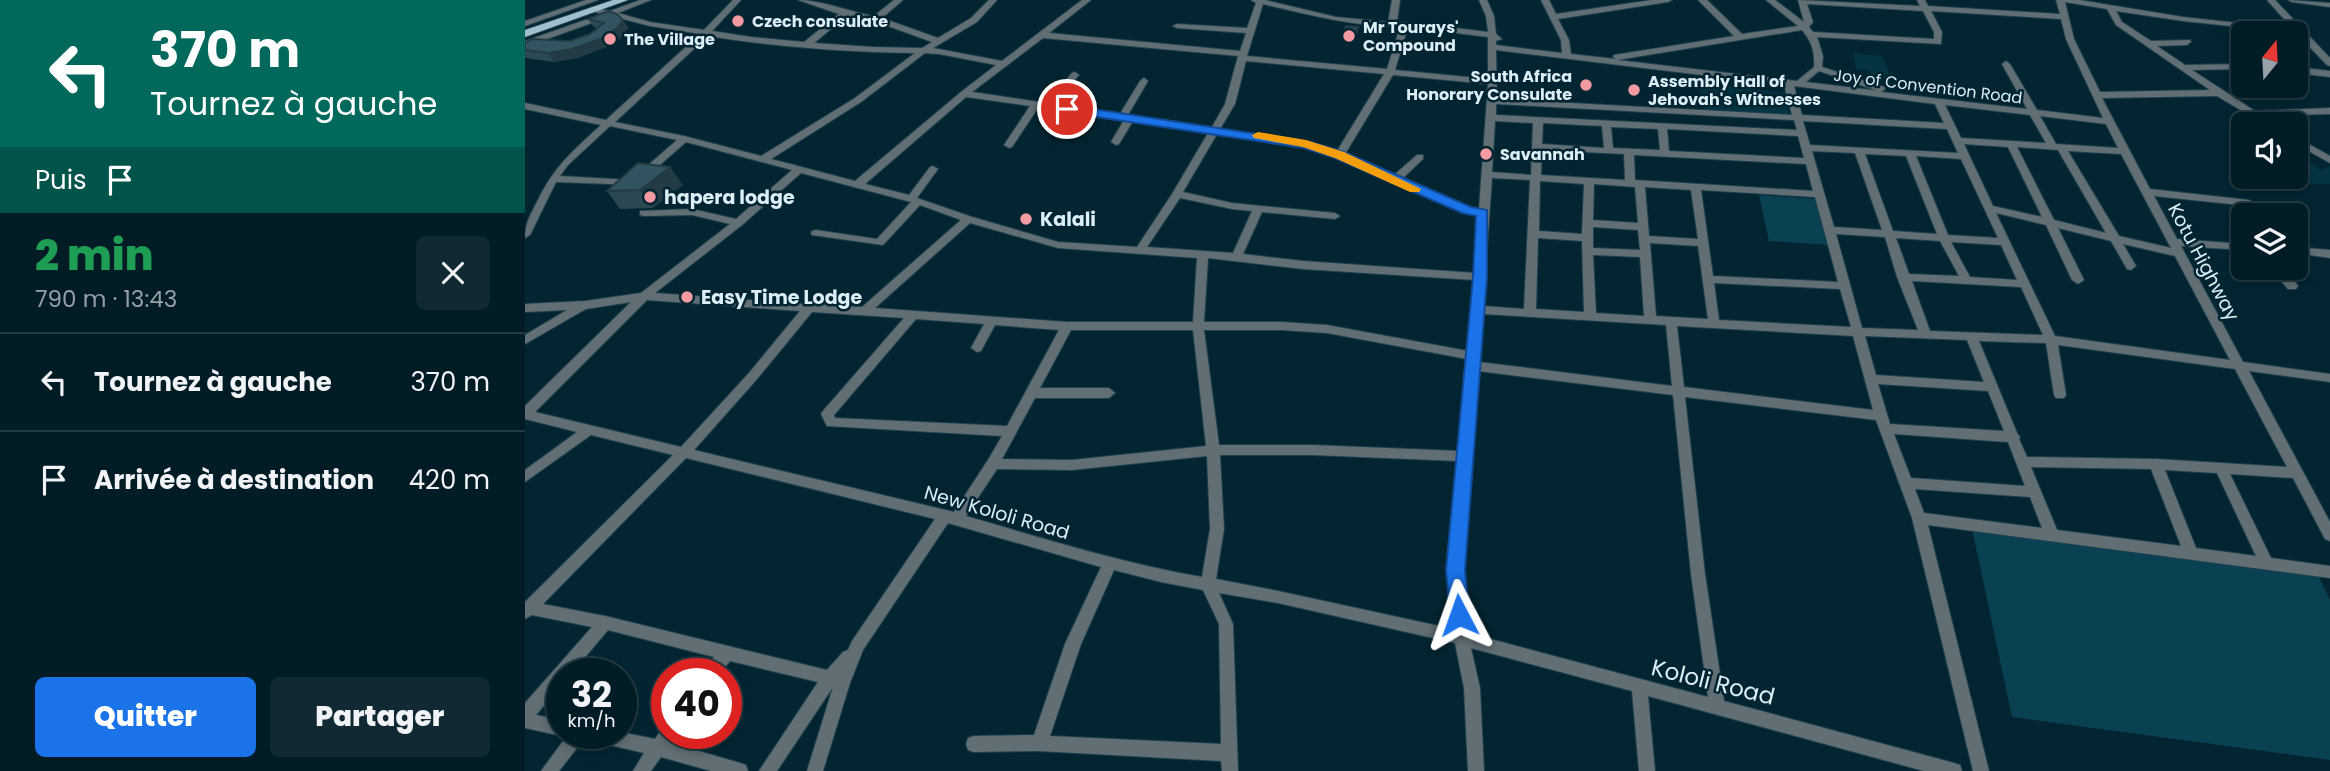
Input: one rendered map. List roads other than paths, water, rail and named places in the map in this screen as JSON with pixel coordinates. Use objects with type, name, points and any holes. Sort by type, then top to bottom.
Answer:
[{"type":"main road","points":[[525,32],[612,0]]},
{"type":"main road","points":[[525,32],[594,5],[623,0]]},
{"type":"street","points":[[525,44],[647,0]]},
{"type":"street","points":[[525,235],[553,179],[565,163],[706,33],[737,0]]},
{"type":"street","points":[[802,0],[876,19],[937,41]]},
{"type":"street","points":[[876,19],[899,0]]},
{"type":"street","points":[[762,160],[858,100],[937,41],[974,20],[993,0]]},
{"type":"street","points":[[858,184],[964,94],[1087,0]]},
{"type":"street","points":[[1295,9],[1305,0]]},
{"type":"street","points":[[1392,25],[1396,0]]},
{"type":"street","points":[[1476,771],[1472,688],[1461,638],[1456,570],[1492,101],[1490,16],[1483,0]]},
{"type":"street","points":[[1545,0],[1565,40],[1567,55]]},
{"type":"street","points":[[1554,16],[1668,0]]},
{"type":"street","points":[[1702,0],[1739,37]]},
{"type":"street","points":[[1770,0],[1812,34],[1820,49],[1818,68]]},
{"type":"street","points":[[1812,34],[1938,42],[1938,32],[1921,0]]},
{"type":"street","points":[[2062,0],[2231,24]]},
{"type":"street","name":"Kotu Highway","points":[[2062,0],[2063,17],[2075,53],[2109,122],[2330,535]]},
{"type":"street","points":[[2271,0],[2291,21]]},
{"type":"street","points":[[2292,0],[2325,3]]},
{"type":"street","points":[[1140,250],[1177,194],[1230,104],[1257,1],[1336,19],[1405,24],[1492,47]]},
{"type":"street","points":[[1603,60],[1804,27],[1809,22],[1802,1],[2063,17]]},
{"type":"street","points":[[525,24],[594,5],[608,15],[706,33],[807,44],[939,51],[1003,64]]},
{"type":"street","points":[[2110,7],[2119,23],[2249,112]]},
{"type":"street","points":[[807,44],[845,13]]},
{"type":"street","points":[[1339,155],[1390,72],[1405,24]]},
{"type":"street","points":[[1177,26],[1250,32]]},
{"type":"street","points":[[1041,36],[1492,82]]},
{"type":"street","points":[[2308,39],[2330,63]]},
{"type":"street","points":[[2148,44],[2187,42]]},
{"type":"street","name":"Joy of Convention Road","points":[[1492,47],[2109,122]]},
{"type":"street","points":[[2006,64],[2032,113],[2057,146],[2131,266]]},
{"type":"street","points":[[2182,68],[2231,66]]},
{"type":"street","points":[[1818,68],[1794,83],[1797,118],[1831,230],[1883,423],[1919,518],[1981,771]]},
{"type":"street","points":[[1818,68],[1898,96]]},
{"type":"street","points":[[2308,71],[2330,74]]},
{"type":"street","points":[[1048,107],[1075,75]]},
{"type":"street","points":[[1116,142],[1144,81]]},
{"type":"street","points":[[2096,95],[2219,93]]},
{"type":"street","points":[[964,94],[1281,139],[1339,155],[1394,181],[1467,210],[1483,213]]},
{"type":"street","points":[[1492,101],[1951,126]]},
{"type":"street","points":[[1939,102],[2051,340],[2060,395]]},
{"type":"street","points":[[1009,145],[1035,105]]},
{"type":"street","points":[[525,106],[684,139],[858,184],[1058,245],[1480,277]]},
{"type":"street","points":[[1631,108],[1632,124]]},
{"type":"street","points":[[2304,112],[2330,111]]},
{"type":"street","points":[[1490,118],[1801,133]]},
{"type":"street","points":[[1530,311],[1538,120]]},
{"type":"street","points":[[1606,123],[1609,151]]},
{"type":"street","points":[[1662,126],[1665,155]]},
{"type":"street","points":[[553,179],[633,183],[684,139]]},
{"type":"street","points":[[1958,141],[2124,151]]},
{"type":"street","points":[[2011,144],[2053,224],[2078,281]]},
{"type":"street","points":[[1537,147],[1665,155],[1808,155],[1859,151],[1966,156]]},
{"type":"street","points":[[2308,147],[2327,157]]},
{"type":"street","points":[[1859,151],[1926,336]]},
{"type":"street","points":[[1629,153],[1644,233],[1650,318]]},
{"type":"street","points":[[1910,153],[1944,238],[1967,281]]},
{"type":"street","points":[[1394,181],[1420,157]]},
{"type":"street","points":[[525,414],[644,296],[738,223],[799,169]]},
{"type":"street","points":[[815,233],[879,243],[915,200],[933,169]]},
{"type":"street","points":[[1487,175],[1818,194]]},
{"type":"street","points":[[1589,182],[1587,238],[1590,314]]},
{"type":"street","points":[[1696,187],[1714,323]]},
{"type":"street","points":[[2146,192],[2249,203]]},
{"type":"street","points":[[1177,194],[1258,209],[1335,216]]},
{"type":"street","points":[[1989,208],[2180,254]]},
{"type":"street","points":[[1237,257],[1258,209]]},
{"type":"street","points":[[644,213],[692,212],[738,223]]},
{"type":"street","points":[[865,311],[968,219]]},
{"type":"street","points":[[1587,223],[1703,243]]},
{"type":"street","points":[[1831,230],[2006,242]]},
{"type":"street","points":[[1532,234],[1587,238]]},
{"type":"street","points":[[2173,242],[2231,246]]},
{"type":"street","points":[[1588,251],[1645,254]]},
{"type":"street","points":[[2308,251],[2330,254]]},
{"type":"street","points":[[1203,255],[1198,327],[1213,450],[1217,529],[1209,584],[1226,624],[1230,771]]},
{"type":"street","points":[[1903,277],[2025,284]]},
{"type":"street","points":[[1709,279],[1846,286]]},
{"type":"street","points":[[2286,280],[2292,286]]},
{"type":"street","points":[[525,308],[585,305],[644,296],[1067,326],[1281,326],[1418,344],[1474,361],[1883,423],[2014,437]]},
{"type":"street","points":[[525,340],[585,305]]},
{"type":"street","points":[[527,610],[684,452],[753,376],[810,306]]},
{"type":"street","points":[[1476,310],[1590,314],[1926,336],[2051,340],[2330,378]]},
{"type":"street","points":[[913,315],[827,414],[831,423],[1009,431]]},
{"type":"street","points":[[1671,320],[1697,574],[1717,705]]},
{"type":"street","points":[[977,348],[991,322]]},
{"type":"street","points":[[767,771],[830,678],[993,464],[1067,326]]},
{"type":"street","points":[[1972,337],[2052,536]]},
{"type":"street","points":[[1871,379],[1993,387]]},
{"type":"street","points":[[1030,393],[1109,393]]},
{"type":"street","name":"New Kololi Road","points":[[525,414],[951,517],[1110,562],[1461,638]]},
{"type":"street","points":[[525,477],[590,429]]},
{"type":"street","points":[[993,464],[1072,465],[1213,450],[1313,450],[1465,456]]},
{"type":"street","points":[[2023,463],[2157,464],[2296,473]]},
{"type":"street","points":[[2157,464],[2191,553]]},
{"type":"street","points":[[2221,468],[2266,563]]},
{"type":"street","points":[[1907,482],[2035,492]]},
{"type":"street","points":[[1919,518],[2330,572]]},
{"type":"street","points":[[1039,743],[1073,644],[1110,562]]},
{"type":"street","points":[[527,610],[605,624],[830,678]]},
{"type":"street","points":[[546,723],[525,717],[605,624]]},
{"type":"street","name":"Kololi Road","points":[[1461,638],[1954,771]]},
{"type":"street","points":[[815,771],[842,683],[857,646]]},
{"type":"street","points":[[722,658],[726,653]]},
{"type":"street","points":[[1639,687],[1647,771]]},
{"type":"street","points":[[974,744],[1039,743],[1230,753]]},
{"type":"street","points":[[549,771],[566,749]]},
{"type":"street","points":[[641,771],[658,749]]},
{"type":"street","points":[[663,749],[740,771]]},
{"type":"place","name":"Czech consulate","points":[[738,21]]},
{"type":"place","name":"Mr Tourays' Compound","points":[[1349,36]]},
{"type":"place","name":"The Village","points":[[610,39]]},
{"type":"place","name":"South Africa Honorary Consulate","points":[[1586,85]]},
{"type":"place","name":"Assembly Hall of Jehovah's Witnesses","points":[[1634,90]]},
{"type":"place","name":"Savannah","points":[[1486,154]]},
{"type":"place","name":"hapera lodge","points":[[650,197]]},
{"type":"place","name":"Kalali","points":[[1026,219]]},
{"type":"place","name":"Easy Time Lodge","points":[[687,297]]}]
